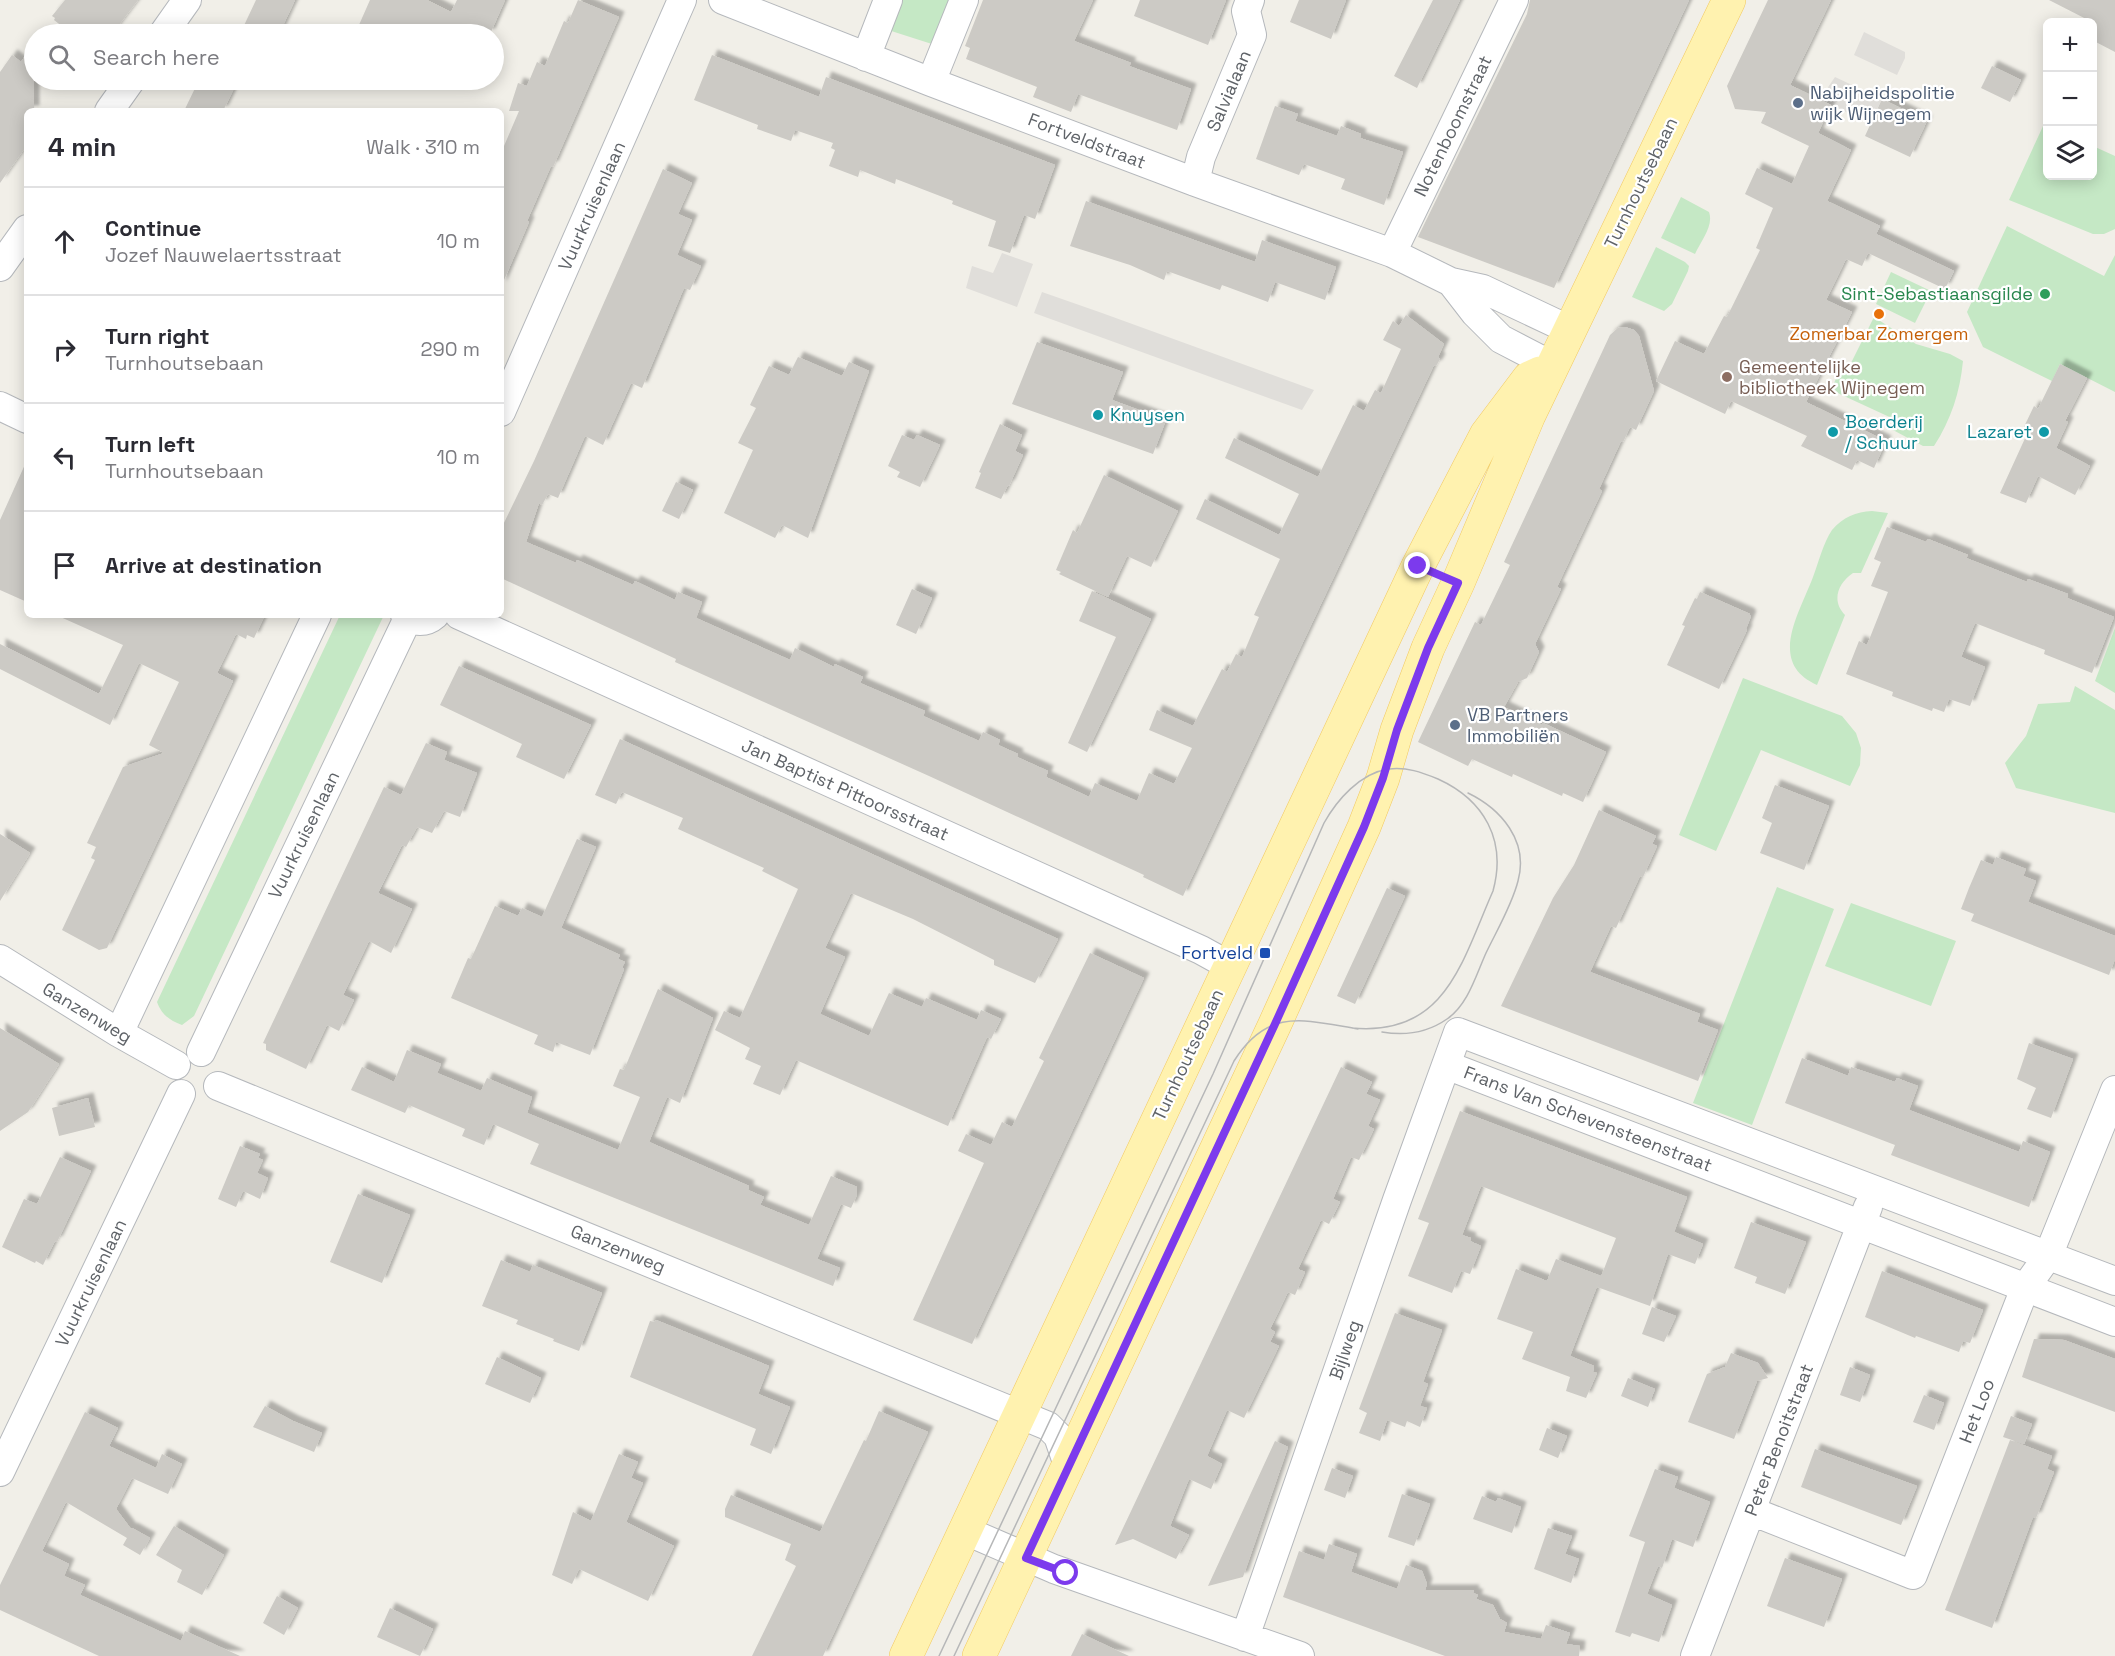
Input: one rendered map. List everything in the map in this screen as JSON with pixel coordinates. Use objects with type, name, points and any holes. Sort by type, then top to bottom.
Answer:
[{"type":"main road","name":"Turnhoutsebaan","points":[[979,1656],[1275,1024],[1367,818],[1428,648],[1524,428],[1729,0]]},
{"type":"main road","name":"Turnhoutsebaan","points":[[906,1656],[1418,566],[1486,435],[1529,378],[1553,366]]},
{"type":"main road","points":[[1418,566],[1458,583]]},
{"type":"street","points":[[170,24],[187,0]]},
{"type":"street","name":"Vuurkruisenlaan","points":[[504,405],[682,0]]},
{"type":"street","name":"Fortveldstraat","points":[[723,0],[1195,182],[1392,253],[1451,282],[1483,289],[1570,330]]},
{"type":"street","points":[[866,57],[888,0]]},
{"type":"street","points":[[932,82],[964,0]]},
{"type":"street","name":"Salvialaan","points":[[1195,182],[1201,157],[1252,35],[1246,11],[1250,0]]},
{"type":"street","name":"Notenboomstraat","points":[[1392,253],[1514,0]]},
{"type":"street","points":[[111,108],[124,90]]},
{"type":"street","points":[[0,267],[24,233]]},
{"type":"street","name":"Fortveldstraat","points":[[1451,282],[1475,313],[1501,339],[1553,366]]},
{"type":"street","points":[[0,406],[24,418]]},
{"type":"street","points":[[119,1033],[316,618]]},
{"type":"street","name":"Vuurkruisenlaan","points":[[201,1052],[415,618]]},
{"type":"street","name":"Jan Baptist Pittoorsstraat","points":[[466,618],[1201,950],[1230,966]]},
{"type":"street","name":"Ganzenweg","points":[[0,959],[119,1033],[176,1065]]},
{"type":"street","name":"Frans Van Schevensteenstraat","points":[[2115,1281],[1458,1032],[1446,1065],[2115,1322]]},
{"type":"street","points":[[201,1052],[216,1061],[221,1077],[213,1093],[206,1098],[197,1099],[181,1094],[174,1080],[176,1065],[186,1054],[201,1052]]},
{"type":"street","name":"Bijlweg","points":[[1245,1637],[1446,1065]]},
{"type":"street","name":"Ganzenweg","points":[[218,1086],[1018,1414]]},
{"type":"street","name":"Het Loo","points":[[1751,1511],[1913,1575],[2025,1288],[2048,1256],[2115,1090]]},
{"type":"street","name":"Vuurkruisenlaan","points":[[0,1472],[181,1094]]},
{"type":"street","name":"Peter Benoitstraat","points":[[1695,1656],[1874,1189]]},
{"type":"street","points":[[1018,1414],[1048,1426],[1058,1436],[1069,1468]]},
{"type":"street","points":[[966,1531],[1026,1558],[1300,1656]]},
{"type":"shaded area","points":[[1864,32],[1905,52],[1905,58],[1897,75],[1854,55]]},
{"type":"shaded area","points":[[1835,77],[1882,99],[1870,124],[1820,99]]},
{"type":"shaded area","points":[[1002,253],[1033,264],[1017,307],[966,288],[972,266],[993,273]]},
{"type":"shaded area","points":[[1042,292],[1314,390],[1302,410],[1034,313]]},
{"type":"green space","points":[[897,0],[953,0],[935,45],[885,29]]},
{"type":"green space","points":[[2043,126],[2043,180],[2097,180],[2097,148],[2115,156],[2115,229],[2104,234],[2093,234],[2009,200]]},
{"type":"green space","points":[[1681,197],[1709,212],[1710,223],[1695,254],[1661,238]]},
{"type":"green space","name":"Sint-Sebastiaansgilde","points":[[2007,226],[2104,276],[2115,255],[2115,392],[2060,364],[2052,381],[1983,347],[1967,312]]},
{"type":"green space","points":[[1656,247],[1689,266],[1672,304],[1664,311],[1632,297]]},
{"type":"green space","points":[[1891,272],[1931,291],[1915,323],[1876,304]]},
{"type":"green space","points":[[1874,317],[1916,344],[1950,354],[1963,361],[1954,405],[1934,446],[1923,446],[1893,430],[1896,420],[1831,390],[1842,365],[1848,369]]},
{"type":"green space","points":[[1872,511],[1888,513],[1861,573],[1853,573],[1840,587],[1838,604],[1845,615],[1817,685],[1802,676],[1793,664],[1790,651],[1795,622],[1832,530],[1850,516]]},
{"type":"green space","points":[[339,618],[383,618],[194,1016],[182,1025],[166,1017],[157,1002]]},
{"type":"green space","points":[[2115,628],[2115,693],[2095,681]]},
{"type":"green space","points":[[1743,678],[1842,716],[1856,733],[1861,748],[1860,765],[1850,786],[1761,750],[1716,851],[1679,835]]},
{"type":"green space","points":[[2075,686],[2115,710],[2115,813],[2016,788],[2005,763],[2026,736],[2038,704],[2070,702]]},
{"type":"green space","points":[[1777,887],[1834,909],[1752,1125],[1693,1103]]},
{"type":"green space","points":[[1851,903],[1956,941],[1931,1006],[1825,966]]},
{"type":"building","points":[[65,0],[138,0],[120,24],[59,24],[52,16]]},
{"type":"building","points":[[256,0],[295,0],[284,24],[245,24]]},
{"type":"building","points":[[370,0],[427,0],[451,12],[457,0],[505,0],[494,24],[359,24]]},
{"type":"building","points":[[578,0],[619,17],[553,167],[551,166],[504,280],[504,146],[519,111],[509,111],[518,83],[527,86],[537,62],[545,66],[564,21],[568,23]]},
{"type":"building","points":[[983,0],[1093,0],[1074,41],[1131,63],[1129,66],[1191,89],[1177,130],[1078,94],[1071,112],[1033,97],[1037,87],[966,59],[970,48],[965,46]]},
{"type":"building","points":[[1140,0],[1226,0],[1208,45],[1134,16]]},
{"type":"building","points":[[1299,0],[1346,0],[1331,39],[1290,22]]},
{"type":"building","points":[[1433,0],[1460,0],[1417,88],[1394,76]]},
{"type":"building","points":[[1530,0],[1689,0],[1554,288],[1418,237],[1527,14]]},
{"type":"building","points":[[1768,0],[1831,0],[1790,85],[1831,105],[1818,133],[1851,150],[1827,201],[1880,226],[1876,234],[1954,271],[1945,289],[1868,253],[1862,266],[1846,259],[1826,300],[1852,312],[1806,402],[1886,441],[1874,468],[1857,460],[1852,470],[1801,446],[1807,436],[1731,401],[1725,414],[1656,381],[1675,341],[1704,354],[1724,316],[1727,317],[1760,250],[1756,248],[1773,208],[1745,194],[1757,168],[1792,184],[1809,146],[1761,123],[1766,112],[1735,109],[1727,86]]},
{"type":"building","points":[[2049,0],[2115,0],[2115,52],[2097,43],[2097,18],[2084,18]]},
{"type":"building","points":[[12,55],[21,62],[24,57],[24,90],[34,90],[34,108],[24,108],[24,149],[0,183],[0,72]]},
{"type":"building","points":[[712,55],[819,97],[826,77],[1055,165],[1035,219],[1024,215],[1010,253],[988,246],[996,221],[896,179],[895,184],[860,170],[858,177],[829,166],[835,150],[831,148],[833,143],[795,130],[791,141],[757,129],[758,125],[694,100]]},
{"type":"building","points":[[1992,66],[2021,80],[2010,102],[1981,88]]},
{"type":"building","points":[[194,90],[233,90],[224,108],[185,108]]},
{"type":"building","points":[[1882,99],[1927,121],[1910,157],[1865,136]]},
{"type":"building","points":[[1275,106],[1298,114],[1295,121],[1337,136],[1341,126],[1361,134],[1360,138],[1403,152],[1384,205],[1341,189],[1345,179],[1304,164],[1299,175],[1256,159]]},
{"type":"building","points":[[663,169],[692,183],[678,214],[692,220],[677,255],[701,266],[690,290],[684,288],[642,388],[631,383],[603,445],[585,436],[558,498],[548,494],[542,505],[539,503],[526,542],[576,563],[577,560],[633,585],[635,581],[675,600],[678,592],[702,602],[696,618],[790,660],[795,648],[834,667],[835,664],[863,677],[860,683],[925,711],[923,716],[979,741],[983,732],[1000,740],[998,745],[1018,754],[1017,757],[1048,771],[1046,777],[1089,797],[1095,783],[1137,801],[1149,773],[1174,784],[1192,748],[1149,730],[1157,710],[1193,726],[1222,669],[1227,672],[1236,654],[1242,657],[1259,617],[1254,615],[1280,559],[1196,519],[1205,499],[1279,535],[1299,494],[1225,458],[1234,438],[1318,477],[1353,405],[1364,411],[1375,390],[1381,393],[1401,349],[1383,340],[1393,321],[1399,326],[1406,315],[1444,344],[1438,357],[1440,359],[1436,366],[1434,365],[1183,896],[1143,877],[1144,875],[675,662],[676,659],[504,579],[504,523],[534,461]]},
{"type":"building","points":[[1086,201],[1255,262],[1262,240],[1336,267],[1325,300],[1275,282],[1268,302],[1222,285],[1220,290],[1167,271],[1164,280],[1130,265],[1070,246]]},
{"type":"building","points":[[1625,327],[1634,330],[1639,336],[1654,391],[1636,430],[1630,427],[1623,442],[1621,441],[1599,489],[1602,491],[1557,587],[1561,589],[1535,644],[1539,652],[1527,678],[1518,682],[1504,707],[1606,752],[1583,802],[1563,793],[1562,796],[1513,774],[1512,777],[1472,759],[1468,766],[1418,742],[1475,622],[1481,625],[1510,565],[1504,562],[1610,335],[1618,328]]},
{"type":"building","name":"Knuysen","points":[[1037,342],[1123,372],[1112,400],[1166,420],[1153,454],[1012,404]]},
{"type":"building","points":[[798,357],[842,376],[849,362],[869,371],[808,538],[782,525],[775,538],[724,513],[753,450],[738,443],[756,408],[750,405],[769,366],[789,375]]},
{"type":"building","name":"Lazaret","points":[[2060,364],[2087,378],[2065,421],[2068,422],[2056,448],[2090,466],[2075,495],[2038,476],[2026,503],[2000,493],[2027,434],[2022,431],[2034,406],[2038,409]]},
{"type":"building","points":[[1000,424],[1022,435],[1015,451],[1023,455],[1001,499],[975,488],[981,473],[979,472]]},
{"type":"building","points":[[902,435],[914,440],[917,435],[940,445],[920,487],[897,477],[900,472],[888,466]]},
{"type":"building","points":[[24,467],[24,601],[0,590],[0,520]]},
{"type":"building","points":[[1104,475],[1178,511],[1151,567],[1127,556],[1108,597],[1059,574],[1061,572],[1056,570],[1073,530],[1077,533]]},
{"type":"building","points":[[676,482],[693,490],[679,519],[662,511]]},
{"type":"building","points":[[1887,527],[1926,542],[1928,539],[1968,555],[1966,558],[2027,582],[2028,579],[2068,594],[2067,598],[2114,617],[2092,673],[2044,654],[2045,650],[1975,623],[1961,657],[1985,667],[1970,706],[1949,699],[1944,712],[1933,708],[1932,711],[1892,696],[1893,692],[1846,674],[1859,641],[1867,645],[1888,592],[1871,586],[1881,562],[1874,559]]},
{"type":"building","points":[[912,589],[932,598],[916,634],[896,625]]},
{"type":"building","points":[[1092,591],[1151,619],[1087,752],[1068,743],[1116,637],[1079,621]]},
{"type":"building","points":[[1700,592],[1751,616],[1747,630],[1719,689],[1667,665],[1685,626],[1682,625]]},
{"type":"building","points":[[63,618],[264,618],[254,638],[247,635],[246,639],[236,634],[217,673],[233,681],[107,948],[99,950],[62,930],[95,860],[91,858],[96,847],[87,843],[123,767],[164,753],[149,745],[179,682],[139,663],[110,725],[0,669],[0,644],[99,694],[123,645]]},
{"type":"building","points":[[459,666],[591,725],[564,779],[516,757],[522,744],[440,705]]},
{"type":"building","points":[[620,739],[1058,939],[1035,983],[994,965],[994,960],[913,919],[851,893],[825,948],[845,957],[820,1014],[869,1036],[889,993],[922,1007],[926,998],[977,1020],[981,1010],[1001,1019],[991,1039],[987,1037],[948,1126],[796,1060],[780,1095],[753,1084],[761,1066],[745,1059],[750,1048],[715,1030],[724,1011],[740,1018],[798,889],[762,871],[764,868],[678,829],[683,818],[622,792],[616,804],[595,795]]},
{"type":"building","points":[[426,743],[447,752],[444,760],[477,773],[460,817],[444,811],[432,833],[417,827],[406,847],[402,845],[378,893],[412,909],[391,953],[369,941],[343,995],[354,1000],[339,1031],[327,1025],[306,1069],[266,1050],[266,1044],[263,1043],[384,787],[401,795]]},
{"type":"building","points":[[1775,785],[1829,806],[1804,870],[1760,853],[1772,823],[1762,818]]},
{"type":"building","points":[[1599,810],[1656,836],[1652,844],[1657,846],[1616,928],[1611,926],[1590,972],[1700,1014],[1697,1022],[1718,1030],[1698,1081],[1501,1006],[1553,898],[1574,865]]},
{"type":"building","points":[[0,834],[30,853],[0,901]]},
{"type":"building","points":[[577,839],[596,847],[561,928],[620,955],[618,959],[625,962],[590,1055],[556,1042],[553,1052],[534,1044],[538,1035],[451,998],[468,958],[471,959],[495,906],[518,916],[522,908],[542,917]]},
{"type":"building","points":[[1996,857],[2026,869],[2023,876],[2036,881],[2028,902],[2115,936],[2115,959],[2109,975],[1971,921],[1974,914],[1961,909],[1969,888],[1981,860],[1993,865]]},
{"type":"building","points":[[1387,888],[1405,896],[1355,1004],[1337,996]]},
{"type":"building","points":[[1090,953],[1144,978],[972,1344],[913,1320],[984,1163],[958,1151],[966,1134],[991,1145],[1002,1122],[1012,1127],[1044,1061],[1039,1058]]},
{"type":"building","points":[[658,989],[713,1018],[680,1103],[667,1097],[649,1142],[749,1186],[748,1190],[764,1197],[760,1205],[809,1225],[831,1176],[857,1187],[857,1195],[851,1208],[841,1204],[817,1259],[840,1268],[833,1286],[530,1164],[539,1144],[493,1124],[484,1145],[462,1136],[465,1129],[409,1105],[405,1113],[351,1090],[362,1067],[394,1082],[407,1050],[441,1064],[437,1073],[481,1091],[487,1078],[532,1097],[527,1113],[618,1150],[640,1097],[613,1086],[620,1069],[624,1070]]},
{"type":"building","points":[[0,1028],[59,1064],[28,1112],[0,1131]]},
{"type":"building","points":[[2029,1043],[2073,1059],[2051,1118],[2027,1109],[2036,1088],[2017,1079]]},
{"type":"building","points":[[1802,1058],[1848,1076],[1851,1067],[1895,1082],[1897,1078],[1918,1086],[1909,1110],[2019,1152],[2023,1141],[2050,1152],[2029,1207],[1891,1155],[1895,1145],[1785,1103]]},
{"type":"building","points":[[1341,1067],[1372,1082],[1366,1094],[1380,1100],[1368,1126],[1374,1129],[1359,1160],[1351,1157],[1333,1199],[1340,1202],[1329,1224],[1321,1220],[1298,1269],[1305,1272],[1295,1295],[1288,1292],[1270,1329],[1275,1332],[1270,1342],[1279,1346],[1244,1418],[1227,1410],[1207,1456],[1222,1464],[1211,1489],[1189,1479],[1170,1526],[1189,1535],[1176,1559],[1133,1539],[1115,1545]]},
{"type":"building","points":[[88,1098],[95,1127],[59,1136],[52,1108]]},
{"type":"building","points":[[1460,1111],[1687,1197],[1674,1232],[1703,1244],[1695,1264],[1668,1254],[1650,1306],[1597,1287],[1616,1238],[1481,1186],[1462,1235],[1471,1238],[1470,1241],[1481,1246],[1470,1274],[1461,1271],[1452,1293],[1408,1276],[1429,1223],[1418,1219]]},
{"type":"building","points":[[240,1146],[260,1154],[258,1158],[263,1160],[257,1173],[268,1178],[260,1199],[243,1191],[236,1207],[218,1199]]},
{"type":"building","points":[[60,1157],[91,1171],[57,1242],[55,1241],[43,1265],[2,1247],[24,1199],[37,1204]]},
{"type":"building","points":[[358,1194],[410,1215],[382,1283],[330,1262]]},
{"type":"building","points":[[1751,1222],[1806,1242],[1785,1294],[1755,1283],[1757,1277],[1734,1268]]},
{"type":"building","points":[[1556,1259],[1601,1276],[1570,1356],[1594,1366],[1593,1372],[1597,1373],[1586,1398],[1566,1391],[1570,1377],[1522,1359],[1533,1332],[1497,1319],[1516,1269],[1547,1281]]},
{"type":"building","points":[[501,1260],[530,1272],[533,1265],[602,1293],[579,1351],[516,1324],[518,1320],[482,1306]]},
{"type":"building","points":[[1882,1271],[1983,1310],[1970,1343],[1963,1341],[1959,1352],[1916,1336],[1915,1338],[1865,1317]]},
{"type":"building","points":[[1652,1307],[1676,1316],[1664,1342],[1642,1334]]},
{"type":"building","points":[[1395,1313],[1442,1330],[1423,1382],[1428,1384],[1420,1406],[1427,1408],[1420,1427],[1407,1421],[1405,1427],[1387,1420],[1380,1441],[1359,1433],[1367,1413],[1359,1409]]},
{"type":"building","points":[[656,1320],[769,1366],[758,1394],[790,1407],[771,1454],[750,1445],[756,1429],[630,1377],[650,1321],[655,1322]]},
{"type":"building","points":[[2034,1339],[2064,1340],[2115,1359],[2115,1412],[2022,1377]]},
{"type":"building","points":[[1731,1353],[1758,1363],[1768,1378],[1757,1381],[1734,1439],[1688,1422],[1707,1374],[1725,1367]]},
{"type":"building","points":[[497,1357],[541,1378],[530,1403],[485,1384]]},
{"type":"building","points":[[1850,1367],[1870,1375],[1860,1402],[1840,1395]]},
{"type":"building","points":[[1628,1378],[1655,1389],[1648,1407],[1621,1396]]},
{"type":"building","points":[[1924,1395],[1944,1403],[1934,1430],[1913,1422]]},
{"type":"building","points":[[265,1406],[322,1433],[314,1452],[253,1427]]},
{"type":"building","points":[[879,1411],[928,1432],[823,1656],[752,1656],[796,1566],[785,1560],[791,1544],[725,1517],[725,1509],[731,1495],[820,1532]]},
{"type":"building","points":[[85,1412],[118,1428],[109,1446],[156,1468],[162,1454],[182,1464],[168,1494],[132,1478],[116,1509],[131,1529],[150,1538],[146,1549],[144,1548],[140,1555],[123,1545],[127,1538],[66,1502],[42,1551],[69,1564],[64,1576],[85,1585],[80,1595],[181,1641],[185,1631],[240,1656],[99,1656],[0,1610],[0,1585]]},
{"type":"building","points":[[2011,1416],[2032,1424],[2024,1444],[2003,1437]]},
{"type":"building","points":[[1547,1428],[1567,1436],[1558,1458],[1539,1450]]},
{"type":"building","points":[[2010,1440],[2052,1456],[2047,1469],[2054,1472],[2036,1518],[2033,1517],[1992,1628],[1945,1610]]},
{"type":"building","points":[[1275,1441],[1288,1447],[1243,1577],[1208,1586]]},
{"type":"building","points":[[1815,1449],[1917,1486],[1901,1525],[1801,1487]]},
{"type":"building","points":[[619,1454],[638,1462],[631,1478],[643,1483],[626,1522],[674,1546],[648,1601],[579,1569],[572,1584],[552,1575],[573,1512],[591,1521]]},
{"type":"building","points":[[1332,1468],[1353,1476],[1345,1498],[1324,1490]]},
{"type":"building","points":[[1655,1469],[1678,1477],[1674,1488],[1710,1502],[1693,1547],[1672,1539],[1662,1568],[1658,1566],[1647,1594],[1672,1605],[1659,1642],[1632,1633],[1630,1637],[1615,1632],[1645,1542],[1629,1536]]},
{"type":"building","points":[[1402,1494],[1430,1504],[1414,1546],[1388,1537]]},
{"type":"building","points":[[1482,1496],[1496,1502],[1498,1498],[1521,1507],[1512,1533],[1473,1519]]},
{"type":"building","points":[[174,1526],[224,1555],[202,1595],[177,1582],[182,1570],[156,1555]]},
{"type":"building","points":[[1548,1528],[1572,1536],[1565,1554],[1579,1559],[1571,1583],[1534,1569]]},
{"type":"building","points":[[1329,1544],[1357,1554],[1351,1572],[1397,1589],[1406,1565],[1422,1571],[1427,1584],[1425,1590],[1474,1590],[1473,1593],[1478,1595],[1476,1599],[1493,1605],[1500,1619],[1507,1623],[1504,1632],[1541,1639],[1546,1625],[1570,1633],[1566,1644],[1580,1646],[1579,1656],[1445,1656],[1283,1597],[1299,1551],[1324,1560]]},
{"type":"building","points":[[1785,1558],[1842,1579],[1824,1627],[1767,1606]]},
{"type":"building","points":[[277,1596],[298,1608],[284,1635],[263,1623]]},
{"type":"building","points":[[390,1608],[433,1629],[420,1656],[377,1637]]},
{"type":"building","points":[[1082,1634],[1129,1656],[1071,1656]]},
{"type":"tram line","points":[[939,1656],[1213,1074],[1324,823],[1350,789],[1368,776],[1389,769],[1426,774],[1468,798],[1488,824],[1497,855],[1497,872],[1493,891],[1460,967],[1446,989],[1430,1007],[1409,1020],[1384,1028],[1352,1028]]},
{"type":"tram line","points":[[1382,1032],[1399,1034],[1432,1028],[1447,1019],[1461,1006],[1471,989],[1515,890],[1520,866],[1516,840],[1501,817],[1468,793]]},
{"type":"tram line","points":[[954,1656],[1234,1061],[1260,1032],[1288,1021],[1304,1021],[1358,1029]]},
{"type":"place","name":"Nabijheidspolitie wijk Wijnegem","points":[[1798,103]]},
{"type":"place","name":"Sint-Sebastiaansgilde","points":[[2045,294]]},
{"type":"place","name":"Zomerbar Zomergem","points":[[1879,314]]},
{"type":"place","name":"Gemeentelijke bibliotheek Wijnegem","points":[[1727,377]]},
{"type":"place","name":"Knuysen","points":[[1098,415]]},
{"type":"place","name":"Boerderij / Schuur","points":[[1833,432]]},
{"type":"place","name":"Lazaret","points":[[2044,432]]},
{"type":"place","name":"VB Partners Immobiliën","points":[[1455,725]]},
{"type":"place","name":"Fortveld","points":[[1265,953]]},
{"type":"route","points":[[1066,1573],[1026,1558],[1275,1024],[1375,800],[1397,730],[1428,648],[1458,583],[1418,566]]}]
